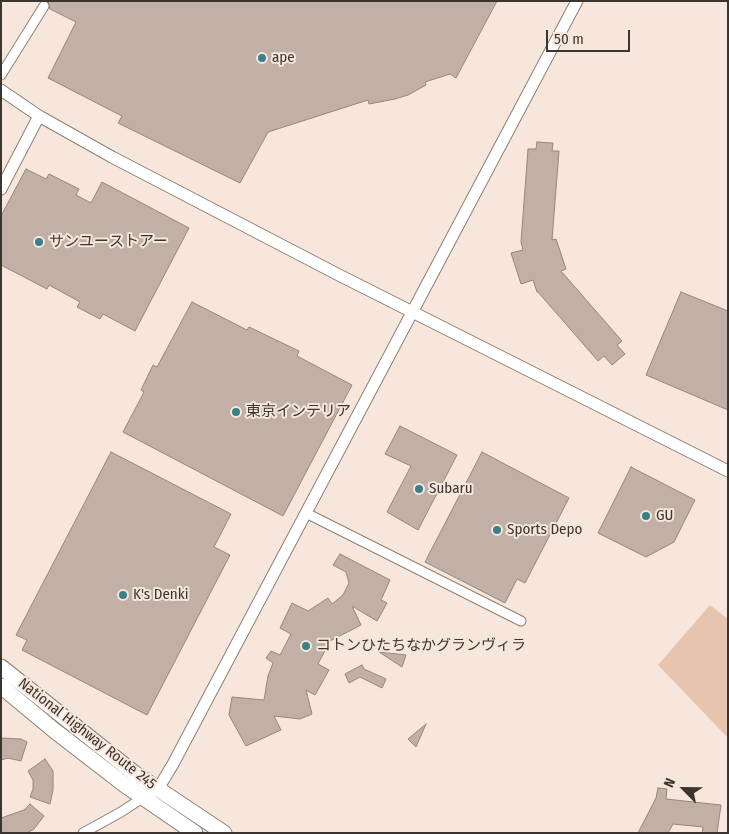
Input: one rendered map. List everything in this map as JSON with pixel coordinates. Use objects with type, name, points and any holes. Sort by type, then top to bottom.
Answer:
[{"type":"highway","name":"National Highway Route 245","points":[[1,667],[126,767],[224,833]]},
{"type":"highway","name":"National Highway Route 245","points":[[1,686],[55,731],[196,833]]},
{"type":"street","points":[[84,833],[158,789],[576,1]]},
{"type":"street","points":[[1,75],[44,6]]},
{"type":"street","points":[[1,90],[40,116],[112,157],[412,312],[728,471]]},
{"type":"street","points":[[1,188],[40,116]]},
{"type":"street","points":[[306,513],[521,621]]},
{"type":"shaded area","points":[[710,605],[728,619],[728,738],[658,665]]},
{"type":"building","points":[[48,1],[497,1],[456,78],[450,74],[425,82],[426,85],[408,95],[369,104],[368,100],[268,132],[240,183],[118,123],[122,116],[48,78],[76,22],[50,9]]},
{"type":"building","points":[[537,142],[553,143],[552,151],[559,151],[552,240],[556,239],[566,269],[561,271],[622,341],[617,345],[625,354],[612,365],[604,356],[598,361],[537,292],[533,280],[521,284],[511,253],[523,250],[521,242],[528,149],[536,149]]},
{"type":"building","points":[[26,169],[46,179],[49,174],[79,189],[76,195],[91,203],[102,182],[189,228],[135,331],[103,314],[100,319],[77,307],[80,302],[49,285],[47,289],[1,265],[1,216]]},
{"type":"building","points":[[681,292],[728,311],[728,410],[646,375]]},
{"type":"building","name":"東京インテリア","points":[[192,302],[247,330],[249,327],[299,351],[297,356],[352,385],[283,516],[123,432],[144,392],[141,390],[153,365],[157,367]]},
{"type":"building","name":"Subaru","points":[[400,426],[457,455],[418,530],[387,512],[411,466],[385,454]]},
{"type":"building","name":"K's Denki","points":[[111,452],[231,514],[214,547],[230,555],[147,715],[22,650],[27,640],[16,635]]},
{"type":"building","name":"Sports Depo","points":[[482,452],[569,498],[525,583],[517,579],[505,603],[425,562]]},
{"type":"building","name":"GU","points":[[631,467],[695,500],[674,542],[646,557],[598,533]]},
{"type":"building","name":"コトンひたちなかグランヴィラ","points":[[340,554],[390,580],[381,600],[387,603],[377,621],[352,606],[361,625],[330,641],[318,664],[329,670],[315,695],[306,690],[312,714],[300,719],[274,716],[281,730],[246,746],[229,715],[232,697],[264,700],[268,676],[273,663],[266,658],[271,651],[280,655],[291,634],[280,628],[292,603],[308,611],[328,598],[332,604],[343,595],[349,583],[346,572],[333,565]]},
{"type":"building","points":[[379,652],[406,655],[402,667]]},
{"type":"building","points":[[362,665],[364,669],[386,679],[382,688],[360,677],[349,683],[345,674]]},
{"type":"building","points":[[426,724],[416,747],[408,739]]},
{"type":"building","points":[[1,738],[21,739],[27,742],[21,761],[8,758],[1,760]]},
{"type":"building","points":[[45,759],[53,771],[53,790],[50,804],[30,797],[33,789],[33,780],[28,771]]},
{"type":"building","points":[[658,788],[667,789],[666,799],[721,805],[717,833],[702,833],[703,827],[673,824],[668,833],[638,833],[656,798]]},
{"type":"building","points":[[30,804],[44,816],[34,829],[27,833],[1,833],[1,818],[24,810]]},
{"type":"place","name":"ape","points":[[262,58]]},
{"type":"place","name":"サンユーストアー","points":[[39,242]]},
{"type":"place","name":"東京インテリア","points":[[236,412]]},
{"type":"place","name":"Subaru","points":[[419,489]]},
{"type":"place","name":"GU","points":[[646,516]]},
{"type":"place","name":"Sports Depo","points":[[497,530]]},
{"type":"place","name":"K's Denki","points":[[123,595]]},
{"type":"place","name":"コトンひたちなかグランヴィラ","points":[[306,646]]}]
